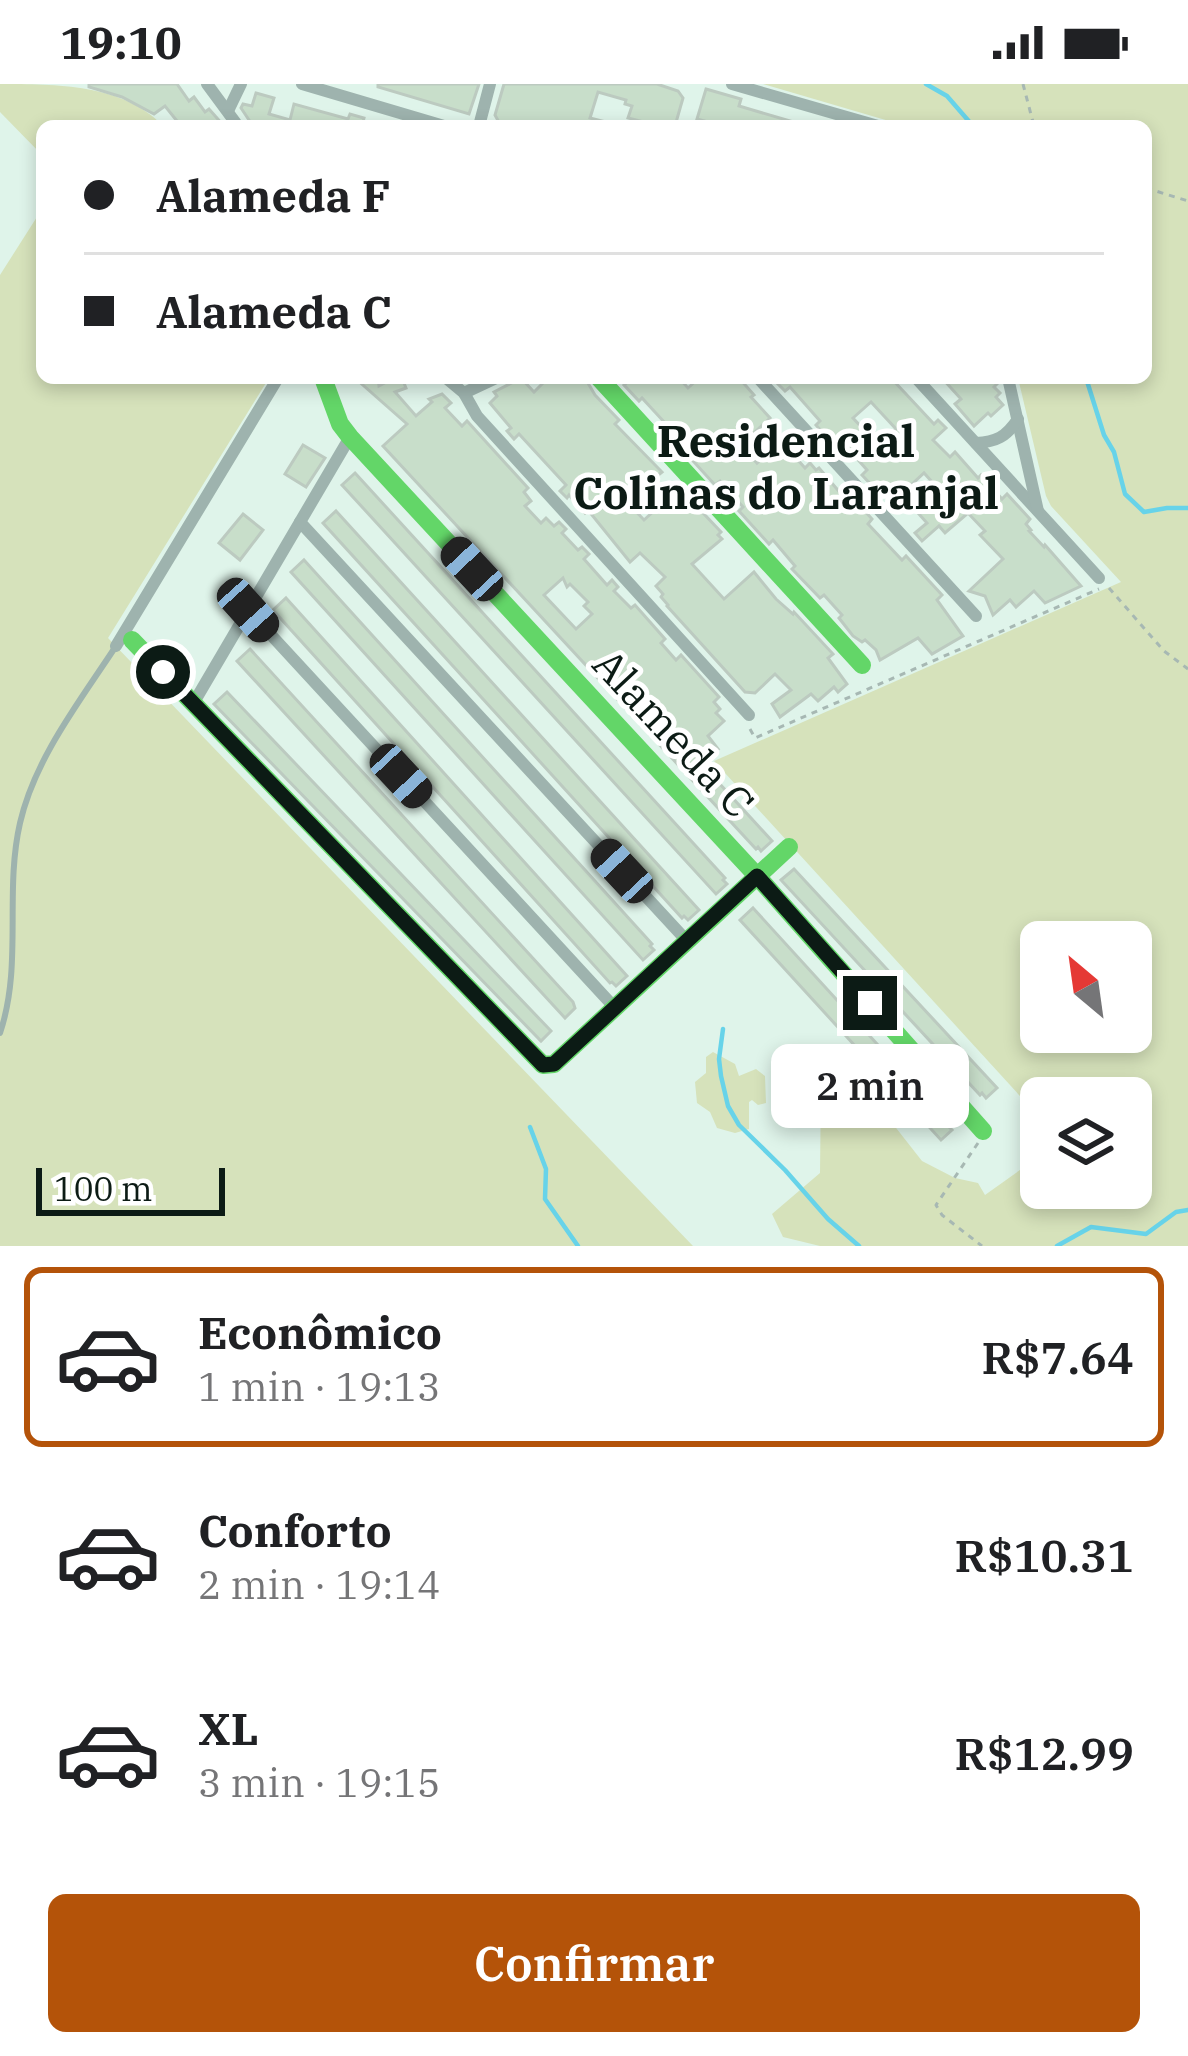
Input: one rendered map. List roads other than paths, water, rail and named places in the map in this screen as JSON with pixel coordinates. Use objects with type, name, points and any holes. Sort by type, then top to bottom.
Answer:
[{"type":"street","points":[[207,84],[234,120]]},
{"type":"street","points":[[228,110],[241,84]]},
{"type":"street","points":[[302,84],[424,120]]},
{"type":"street","points":[[480,120],[490,84]]},
{"type":"street","points":[[732,84],[857,120]]},
{"type":"street","points":[[275,384],[124,643],[193,704],[539,1064],[554,1064],[788,847]]},
{"type":"street","name":"Alameda C","points":[[325,384],[350,437],[757,876],[983,1131]]},
{"type":"street","points":[[453,384],[748,715]]},
{"type":"street","points":[[464,393],[483,384]]},
{"type":"street","points":[[605,384],[862,664]]},
{"type":"street","points":[[763,384],[976,616]]},
{"type":"street","points":[[922,384],[1099,578]]},
{"type":"street","points":[[1009,384],[1039,512]]},
{"type":"street","points":[[976,443],[997,440],[1018,419]]},
{"type":"street","points":[[193,704],[350,437]]},
{"type":"street","points":[[300,522],[687,941]]},
{"type":"street","points":[[248,610],[615,1008]]},
{"type":"lane","points":[[0,1033],[14,968],[13,888],[20,823],[51,747],[124,643]]},
{"type":"waterway","points":[[926,84],[947,96],[968,120]]},
{"type":"waterway","points":[[1088,384],[1125,494],[1144,512],[1188,508]]},
{"type":"waterway","points":[[723,1029],[721,1076],[728,1106],[739,1125],[859,1246]]},
{"type":"waterway","points":[[530,1127],[546,1169],[545,1199],[578,1246]]},
{"type":"waterway","points":[[1057,1246],[1091,1227],[1146,1234],[1176,1212],[1188,1210]]},
{"type":"district","name":"Residencial Colinas do Laranjal","points":[[786,466]]}]
